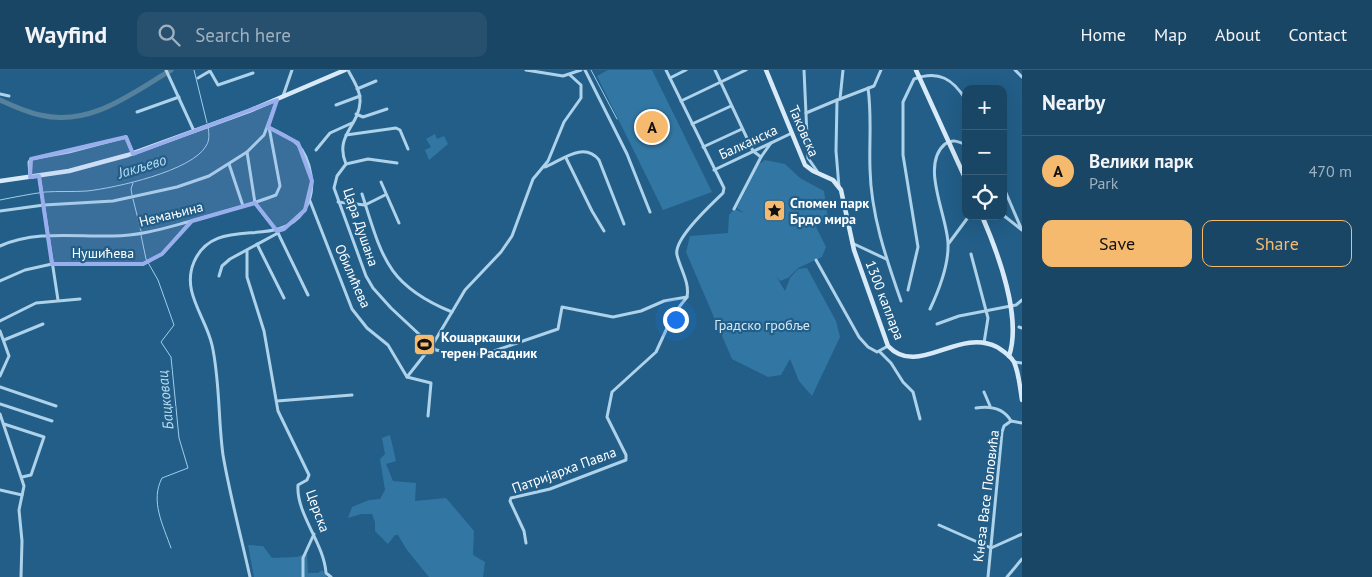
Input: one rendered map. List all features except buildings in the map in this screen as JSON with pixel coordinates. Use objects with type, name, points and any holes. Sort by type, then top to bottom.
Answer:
[{"type":"street","points":[[166,70],[195,131]]},
{"type":"street","points":[[198,78],[211,70],[218,85],[253,73]]},
{"type":"street","points":[[283,97],[292,70]]},
{"type":"street","points":[[0,181],[97,165],[133,154],[277,100],[347,70],[360,96],[336,105]]},
{"type":"street","points":[[526,70],[570,75],[583,70],[627,154],[650,212]]},
{"type":"street","points":[[666,70],[702,147],[724,188],[723,193],[699,216],[678,246],[676,252],[686,281],[688,297]]},
{"type":"street","points":[[670,78],[686,70]]},
{"type":"street","points":[[715,70],[753,152],[761,157]]},
{"type":"street","points":[[681,101],[746,70]]},
{"type":"street","name":"Таковска","points":[[766,70],[805,165],[833,180],[839,186]]},
{"type":"street","points":[[804,70],[808,158],[819,174]]},
{"type":"street","points":[[839,186],[836,151],[838,100],[843,70]]},
{"type":"street","points":[[806,113],[874,86],[880,70]]},
{"type":"street","points":[[916,70],[964,175]]},
{"type":"street","points":[[1015,70],[1022,77]]},
{"type":"street","points":[[908,290],[918,248],[903,155],[903,102],[910,83],[919,76],[928,73],[941,75],[958,87],[962,94]]},
{"type":"street","points":[[544,168],[564,122],[581,98],[580,85],[570,75]]},
{"type":"street","points":[[357,89],[376,81]]},
{"type":"street","points":[[868,88],[872,115],[870,170],[880,237],[901,301]]},
{"type":"street","points":[[0,94],[9,96]]},
{"type":"street","name":"Цара Душана","points":[[360,96],[360,104],[342,147],[346,164],[335,182],[337,202],[363,269],[373,288],[390,308],[433,344],[436,350],[464,356],[491,352],[558,329],[562,307],[613,318],[640,311],[664,301],[688,297]]},
{"type":"street","points":[[137,112],[179,97]]},
{"type":"street","points":[[0,211],[44,205],[114,201],[177,187],[209,176],[247,152],[264,135],[277,100]]},
{"type":"street","points":[[692,124],[731,106]]},
{"type":"street","points":[[356,114],[364,117],[387,109]]},
{"type":"street","points":[[316,150],[330,133],[352,122]]},
{"type":"street","points":[[219,276],[222,266],[226,262],[291,225],[299,218],[309,200],[312,181],[307,158],[298,143],[268,127]]},
{"type":"street","name":"Немањина","points":[[0,246],[19,239],[48,235],[113,236],[141,234],[255,203],[276,195],[280,186],[268,127]]},
{"type":"street","points":[[346,135],[396,128],[400,130],[408,149]]},
{"type":"street","points":[[702,147],[742,129]]},
{"type":"street","name":"Балканска","points":[[714,170],[792,133]]},
{"type":"street","points":[[30,177],[29,162],[31,159],[69,152],[126,137],[133,154]]},
{"type":"street","points":[[930,309],[942,277],[948,244],[934,178],[937,152],[953,140],[962,143]]},
{"type":"street","points":[[734,209],[761,157],[772,142]]},
{"type":"street","points":[[428,416],[431,383],[407,377],[433,344],[465,290],[501,252],[512,236],[533,179],[544,168],[581,150],[588,151],[596,156],[624,224]]},
{"type":"street","points":[[247,152],[255,203],[277,232],[308,295]]},
{"type":"street","points":[[566,158],[604,231]]},
{"type":"street","points":[[346,164],[368,159],[397,163]]},
{"type":"street","points":[[229,164],[243,206]]},
{"type":"street","points":[[39,176],[58,300]]},
{"type":"street","points":[[381,182],[385,195],[399,223]]},
{"type":"street","name":"1300 каплара","points":[[839,186],[845,201],[852,243],[888,346],[901,355],[913,358],[959,344],[984,343],[1009,356],[1014,362]]},
{"type":"street","points":[[362,194],[381,250],[395,275],[426,302],[452,312]]},
{"type":"street","points":[[337,202],[365,205],[385,195]]},
{"type":"street","points":[[1007,196],[1021,229]]},
{"type":"street","name":"Обилићева","points":[[309,200],[352,309],[367,328],[388,345],[407,377]]},
{"type":"street","points":[[1007,218],[1021,229]]},
{"type":"street","points":[[948,244],[966,220]]},
{"type":"street","points":[[984,220],[1004,266],[1021,328],[1018,341],[1009,356]]},
{"type":"street","name":"Нушићева","points":[[0,281],[25,270],[52,264],[148,262],[168,248],[192,221]]},
{"type":"street","points":[[250,577],[223,454],[212,345],[194,300],[190,277],[197,256],[217,238],[235,233],[277,232]]},
{"type":"street","points":[[852,243],[887,260]]},
{"type":"street","points":[[257,244],[284,298]]},
{"type":"street","name":"Церска","points":[[246,252],[247,277],[264,331],[282,420],[309,475],[297,488],[300,502],[325,559],[326,573],[331,577]]},
{"type":"street","points":[[971,254],[972,264],[986,310],[988,324],[984,343]]},
{"type":"street","name":"1300 каплара","points":[[816,260],[860,337],[870,348],[880,352],[891,364],[902,382],[913,392],[920,419]]},
{"type":"street","name":"Патријарха Павла","points":[[526,543],[524,531],[510,501],[511,498],[550,489],[626,460],[626,455],[607,417],[612,392],[656,352],[673,315],[688,297]]},
{"type":"street","points":[[0,321],[36,303],[80,299]]},
{"type":"street","points":[[937,324],[986,310],[1016,305],[1022,300]]},
{"type":"street","points":[[4,340],[43,324]]},
{"type":"street","points":[[0,331],[9,356],[8,362],[0,376]]},
{"type":"street","points":[[880,352],[888,346]]},
{"type":"street","points":[[1022,363],[1014,362],[1022,400]]},
{"type":"street","points":[[0,387],[56,406]]},
{"type":"street","points":[[984,392],[990,406]]},
{"type":"street","points":[[277,401],[352,394]]},
{"type":"street","points":[[0,404],[52,421]]},
{"type":"street","points":[[976,408],[990,406],[1003,411],[1011,421],[1022,423]]},
{"type":"street","points":[[0,414],[24,486],[19,510],[22,541],[21,577]]},
{"type":"street","name":"Кнеза Васе Поповића","points":[[988,577],[1002,430],[1011,421]]},
{"type":"street","points":[[4,424],[44,437],[31,475],[22,477]]},
{"type":"street","points":[[0,490],[22,495]]},
{"type":"street","points":[[939,525],[991,548],[1022,534]]},
{"type":"street","points":[[303,577],[303,558],[314,534]]},
{"type":"street","points":[[1007,577],[1022,559]]},
{"type":"highlighted area","points":[[277,100],[268,127],[298,143],[312,181],[305,210],[284,229],[277,231],[255,203],[192,221],[162,254],[143,264],[52,264],[39,176],[30,177],[31,159],[126,137],[133,154]]},
{"type":"green space","points":[[608,70],[652,70],[712,192],[663,210],[597,76]]},
{"type":"green space","points":[[435,134],[437,139],[444,136],[448,144],[429,160],[425,150],[431,147],[426,139]]},
{"type":"green space","name":"Градско гробље","points":[[765,160],[785,164],[800,178],[824,191],[828,218],[816,227],[826,247],[822,257],[798,268],[788,278],[780,281],[776,276],[785,291],[790,278],[798,269],[807,268],[836,321],[840,337],[812,396],[799,381],[790,359],[781,375],[768,377],[732,359],[686,252],[690,236],[728,233],[729,215],[734,209],[744,213],[737,208],[759,164]]},
{"type":"green space","points":[[390,435],[396,461],[386,464],[393,481],[416,483],[415,501],[446,498],[474,531],[473,555],[485,562],[483,577],[429,577],[407,550],[398,535],[395,535],[388,544],[375,531],[375,522],[372,514],[361,514],[348,518],[352,507],[369,500],[380,499],[385,490],[380,459],[385,454],[382,438]]},
{"type":"green space","points":[[248,545],[263,546],[272,558],[297,557],[307,553],[308,573],[318,573],[322,570],[327,577],[254,577]]},
{"type":"waterway","points":[[0,100],[25,111],[40,115],[76,116],[109,106],[171,70]]},
{"type":"waterway","name":"Јакљево","points":[[194,70],[207,123]]},
{"type":"waterway","points":[[591,70],[617,119]]},
{"type":"waterway","name":"Јакљево","points":[[0,200],[45,192],[100,189],[152,177],[185,163],[198,155],[208,141],[208,127]]},
{"type":"waterway","name":"Бацковац","points":[[132,195],[133,183]]},
{"type":"waterway","name":"Бацковац","points":[[133,199],[141,231]]},
{"type":"waterway","name":"Бацковац","points":[[141,235],[146,259],[158,280],[174,325],[161,342],[171,357],[179,438],[188,468],[162,478],[157,495],[161,522],[171,548]]},
{"type":"place","name":"Велики парк","points":[[652,127]]},
{"type":"place","name":"Спомен парк Брдо мира","points":[[774,211]]},
{"type":"place","name":"Кошаркашки терен Расадник","points":[[425,345]]}]
